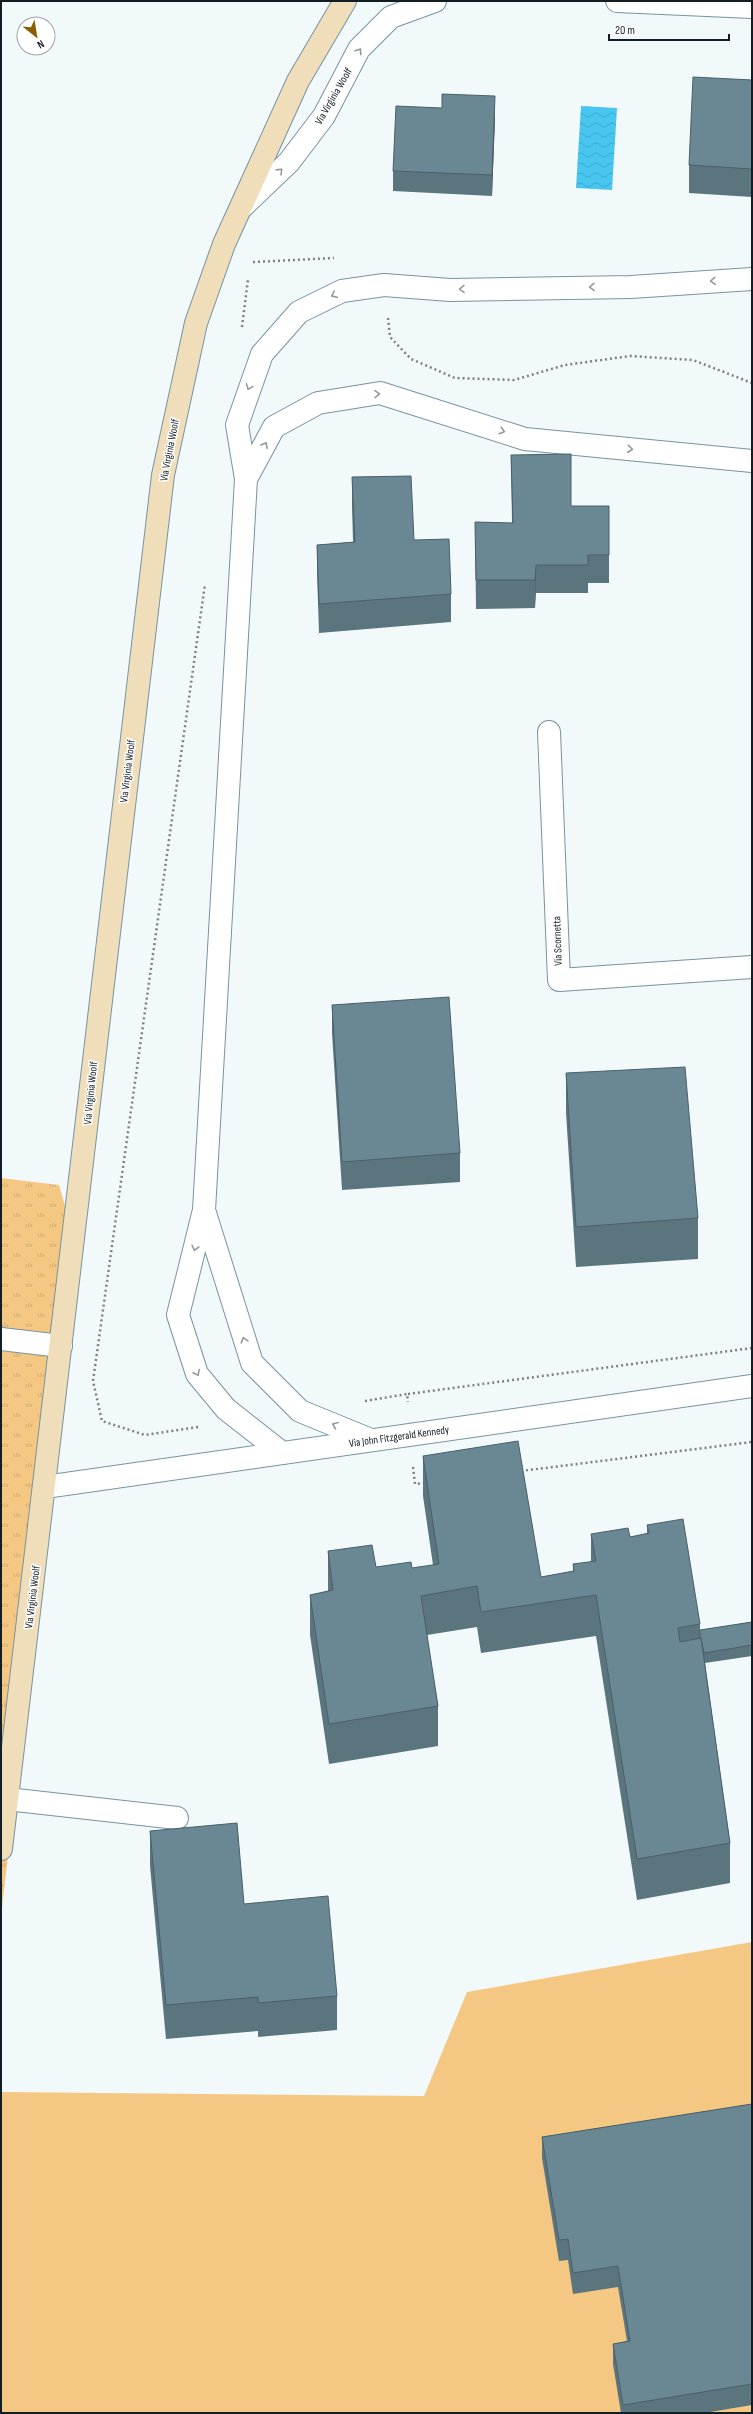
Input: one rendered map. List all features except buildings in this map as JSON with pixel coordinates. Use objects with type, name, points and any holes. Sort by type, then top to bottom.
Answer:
[{"type":"street","name":"Via Virginia Woolf","points":[[1,1849],[45,1487],[105,954],[163,475],[196,323],[224,244],[242,208],[298,81],[345,1]]},
{"type":"street","name":"Via Virginia Woolf","points":[[242,208],[289,162],[324,116],[359,49],[391,17],[434,1]]},
{"type":"street","points":[[617,1],[752,7]]},
{"type":"street","points":[[282,1453],[226,1409],[197,1374],[178,1315],[204,1210],[246,479],[238,425],[245,397],[262,354],[299,312],[342,291],[384,285],[450,290],[623,287],[752,279]]},
{"type":"street","points":[[246,479],[274,427],[318,403],[380,393],[525,439],[752,461]]},
{"type":"street","name":"Via Scornetta","points":[[549,732],[559,980],[752,967]]},
{"type":"street","points":[[204,1210],[252,1364],[300,1411],[371,1440]]},
{"type":"street","points":[[1,1339],[61,1346]]},
{"type":"street","name":"Via John Fitzgerald Kennedy","points":[[45,1487],[752,1386]]},
{"type":"street","points":[[7,1800],[177,1818]]},
{"type":"path","points":[[224,244],[251,262],[335,258]]},
{"type":"path","points":[[241,333],[251,262]]},
{"type":"path","points":[[384,285],[390,337],[411,359],[455,378],[514,380],[565,365],[630,356],[693,360],[752,383]]},
{"type":"path","points":[[106,1285],[206,577]]},
{"type":"path","points":[[407,1394],[752,1348]]},
{"type":"green space","points":[[1,1178],[59,1185],[79,1255],[1,1915]]},
{"type":"green space","points":[[752,1942],[752,2413],[1,2413],[1,2092],[424,2096],[467,1992]]},
{"type":"water","points":[[581,106],[617,108],[612,190],[576,188]]}]
